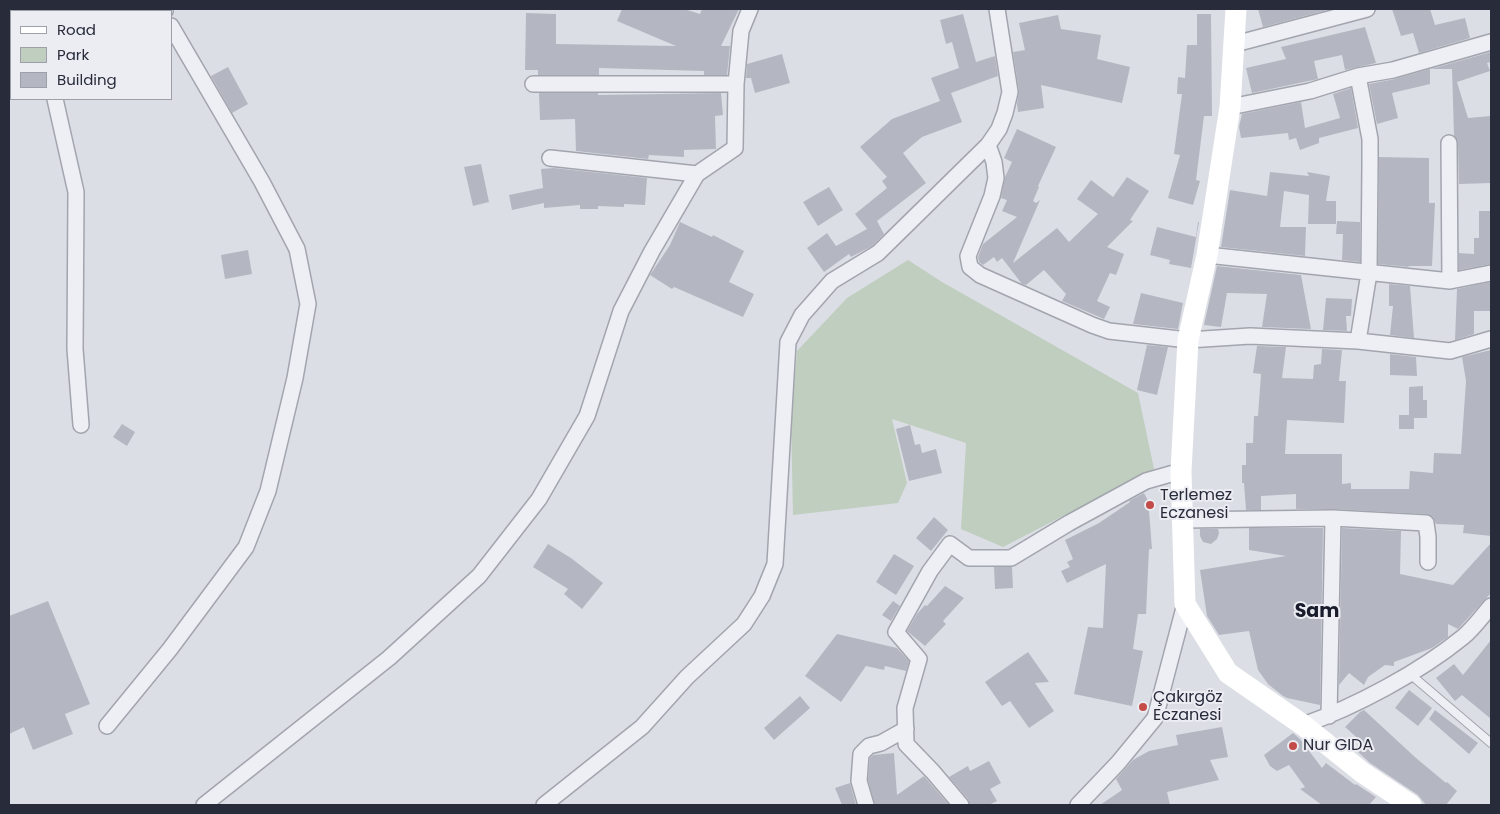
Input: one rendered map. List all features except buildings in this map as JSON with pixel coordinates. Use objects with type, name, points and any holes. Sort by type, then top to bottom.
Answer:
[{"type":"street","points":[[204,805],[389,658],[479,576],[539,499],[587,416],[621,311],[652,251],[697,174],[735,148],[736,84],[741,31],[750,9]]},
{"type":"street","points":[[544,805],[642,727],[686,677],[744,624],[762,596],[775,564],[788,342],[802,315],[832,281],[878,253],[988,144],[999,129],[1010,92],[997,9]]},
{"type":"street","points":[[1078,805],[1118,763],[1154,718],[1185,604],[1181,471],[1188,340],[1207,255],[1230,106],[1236,9]]},
{"type":"street","points":[[1235,44],[1367,9]]},
{"type":"street","points":[[107,726],[170,648],[246,547],[268,491],[295,378],[308,304],[297,249],[262,182],[172,28]]},
{"type":"street","points":[[1230,106],[1310,91],[1358,76],[1393,70],[1491,42]]},
{"type":"street","points":[[1358,76],[1370,139],[1369,273],[1358,340]]},
{"type":"street","points":[[533,84],[736,84]]},
{"type":"street","points":[[55,100],[76,192],[75,349],[81,425]]},
{"type":"street","points":[[1449,143],[1450,281]]},
{"type":"street","points":[[988,144],[994,162],[996,178],[992,196],[968,256],[970,267],[980,275],[1101,328],[1139,335],[1188,340],[1250,336],[1358,340],[1450,351],[1491,339]]},
{"type":"street","points":[[550,158],[697,174]]},
{"type":"street","points":[[1207,255],[1450,281],[1491,273]]},
{"type":"street","points":[[961,805],[906,744],[905,708],[919,659],[896,632],[930,571],[950,544],[969,558],[1011,558],[1146,481],[1181,471]]},
{"type":"street","points":[[1183,520],[1333,518],[1426,523],[1428,562]]},
{"type":"street","points":[[1329,716],[1333,518]]},
{"type":"street","points":[[1185,604],[1228,673],[1303,725],[1363,773],[1411,805]]},
{"type":"street","points":[[1303,725],[1329,716],[1410,674],[1464,636],[1491,606]]},
{"type":"street","points":[[866,805],[858,781],[860,754],[869,746],[881,743],[906,729]]},
{"type":"lane","points":[[1410,674],[1491,743]]},
{"type":"green space","points":[[908,260],[942,282],[1138,393],[1154,469],[1003,547],[961,529],[966,443],[892,419],[907,483],[898,503],[793,515],[791,418],[797,351],[847,298]]},
{"type":"place","name":"Terlemez Eczanesi","points":[[1150,505]]},
{"type":"place","name":"Çakırgöz Eczanesi","points":[[1143,707]]},
{"type":"place","name":"Nur GIDA","points":[[1293,746]]},
{"type":"district","name":"Sam","points":[[1317,612]]}]
